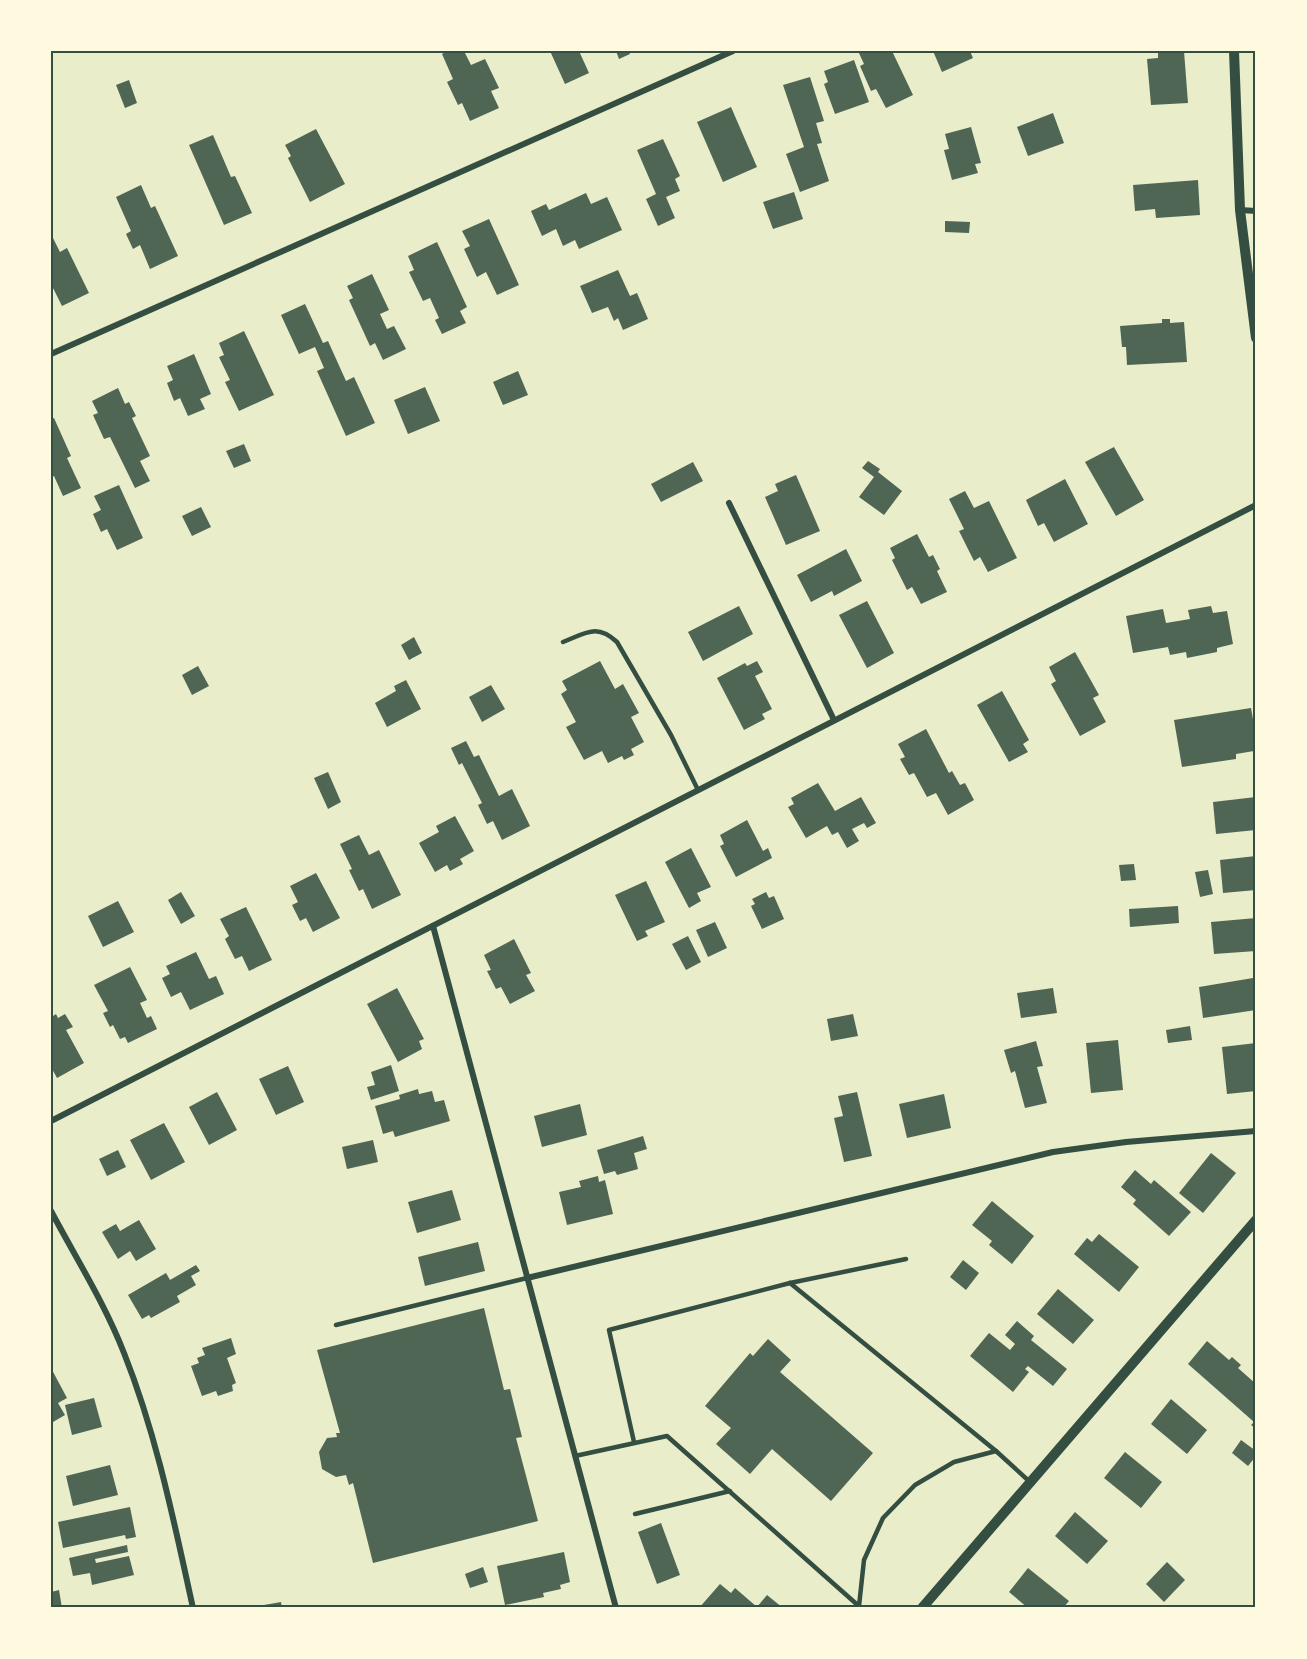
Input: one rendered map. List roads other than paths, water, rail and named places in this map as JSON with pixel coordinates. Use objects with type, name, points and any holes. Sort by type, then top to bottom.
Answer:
[{"type":"street","points":[[51,354],[733,51]]},
{"type":"street","points":[[1234,51],[1240,210],[1256,338]]},
{"type":"street","points":[[1240,210],[1256,211]]},
{"type":"street","points":[[729,503],[834,720]]},
{"type":"street","points":[[51,1121],[1256,505]]},
{"type":"street","points":[[433,926],[616,1608]]},
{"type":"street","points":[[527,1278],[1053,1152],[1126,1142],[1256,1131]]},
{"type":"street","points":[[51,1211],[115,1333],[136,1383],[164,1475],[194,1608]]},
{"type":"street","points":[[922,1608],[1256,1220]]},
{"type":"lane","points":[[564,642],[595,630],[607,633],[617,642],[671,735],[698,790]]},
{"type":"lane","points":[[634,1442],[609,1330],[790,1283],[906,1259]]},
{"type":"lane","points":[[336,1325],[527,1278]]},
{"type":"lane","points":[[790,1283],[996,1451],[1030,1482]]},
{"type":"lane","points":[[575,1456],[667,1436],[860,1607]]},
{"type":"lane","points":[[860,1607],[864,1560],[883,1518],[915,1485],[954,1462],[996,1451]]},
{"type":"lane","points":[[635,1514],[730,1491]]}]
